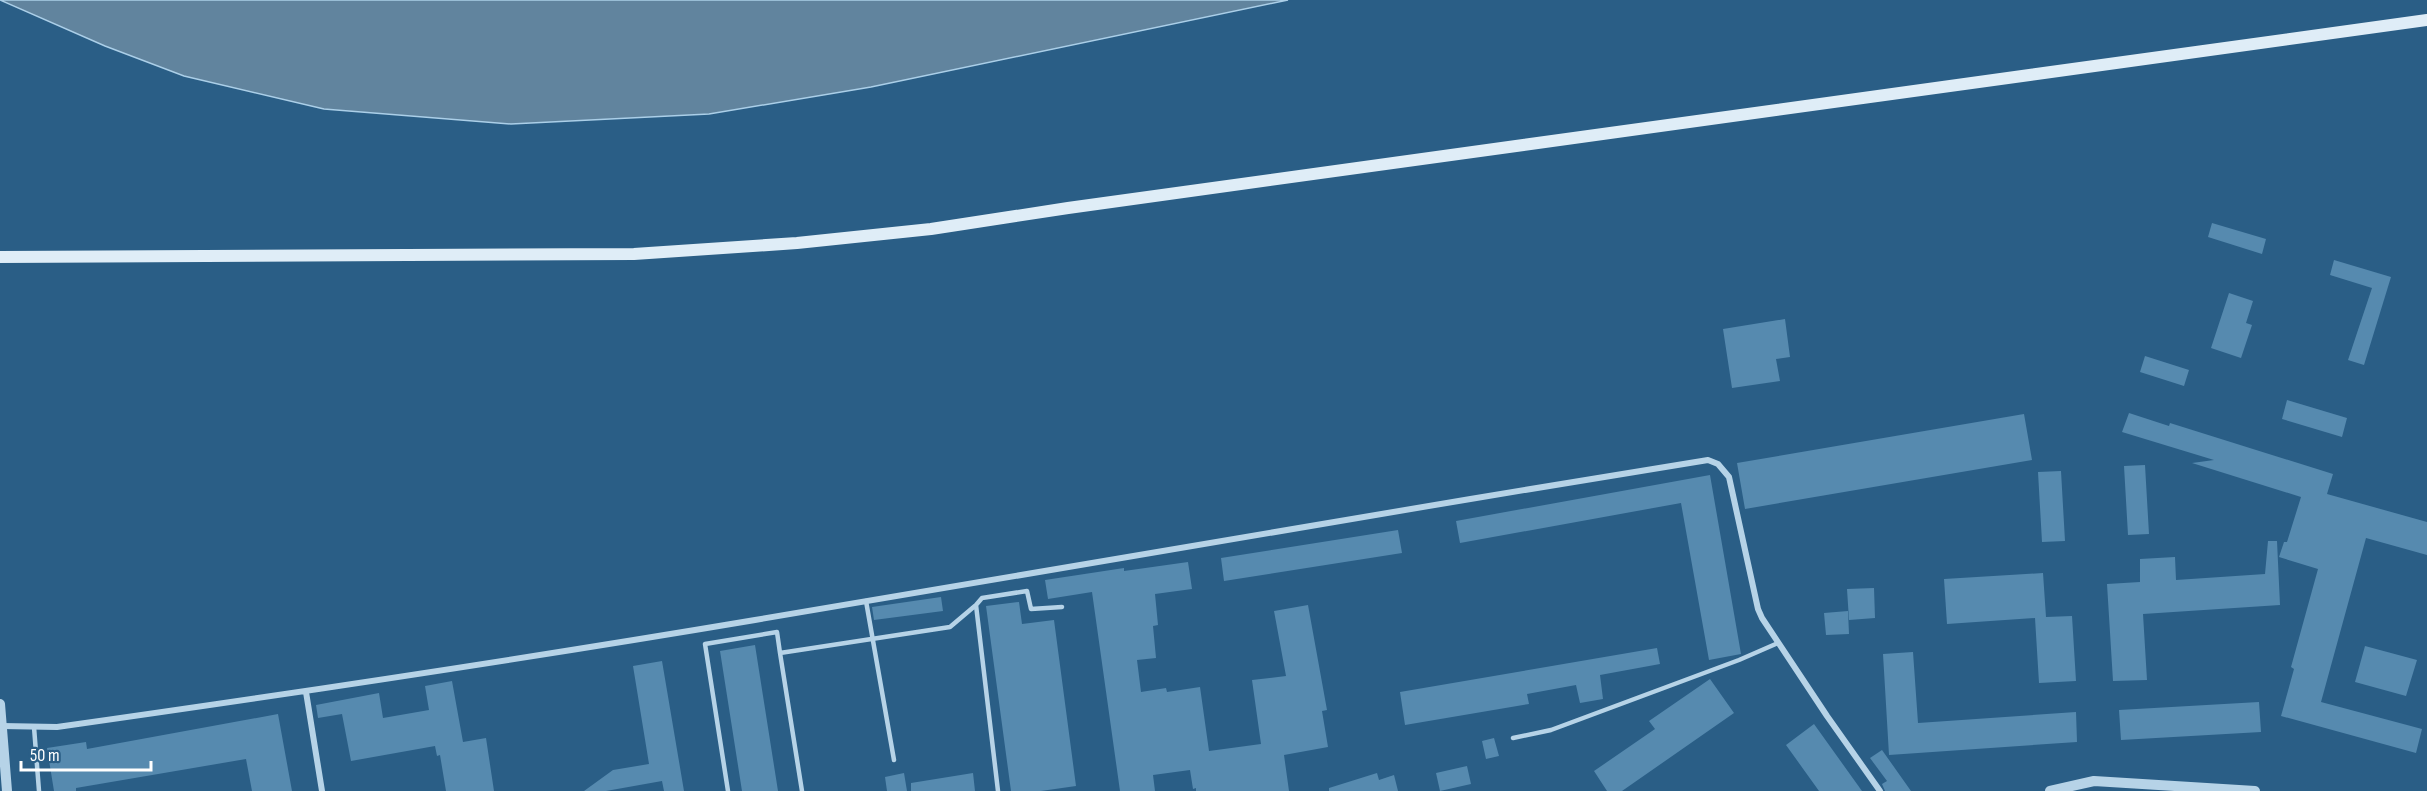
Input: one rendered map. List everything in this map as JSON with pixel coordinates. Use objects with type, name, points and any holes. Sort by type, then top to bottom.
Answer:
[{"type":"main road","points":[[0,257],[634,254],[797,243],[931,229],[1068,208],[2427,20]]},
{"type":"street","points":[[2,726],[57,727],[306,692],[1708,460],[1718,464],[1728,477],[1758,609],[1778,643],[1880,791]]},
{"type":"street","points":[[306,692],[322,791]]},
{"type":"street","points":[[0,704],[8,791]]},
{"type":"street","points":[[2050,791],[2094,781],[2255,791]]},
{"type":"lane","points":[[780,653],[950,627],[982,598],[1027,591],[1031,609],[1062,607]]},
{"type":"lane","points":[[866,601],[894,760]]},
{"type":"lane","points":[[976,605],[998,791]]},
{"type":"lane","points":[[728,791],[705,644],[777,632],[802,791]]},
{"type":"lane","points":[[1513,738],[1551,730],[1739,660],[1778,643]]},
{"type":"lane","points":[[34,727],[39,791]]},
{"type":"water","points":[[0,0],[1288,0],[871,87],[709,114],[511,124],[324,109],[184,76],[105,46]]},
{"type":"building","points":[[2212,223],[2266,239],[2262,254],[2208,237]]},
{"type":"building","points":[[2334,260],[2391,277],[2364,365],[2348,360],[2372,288],[2330,275]]},
{"type":"building","points":[[2229,293],[2253,301],[2246,323],[2252,325],[2241,358],[2211,348]]},
{"type":"building","points":[[1785,319],[1790,357],[1776,359],[1780,381],[1732,388],[1723,329]]},
{"type":"building","points":[[2145,356],[2189,370],[2184,386],[2140,372]]},
{"type":"building","points":[[2287,400],[2347,418],[2342,437],[2282,419]]},
{"type":"building","points":[[2129,413],[2169,426],[2170,423],[2333,474],[2327,494],[2427,522],[2427,555],[2366,538],[2321,702],[2422,729],[2416,753],[2281,716],[2294,669],[2291,667],[2318,569],[2279,557],[2284,542],[2287,542],[2301,497],[2192,463],[2214,460],[2122,432]]},
{"type":"building","points":[[2024,414],[2032,460],[1745,509],[1737,463]]},
{"type":"building","points":[[2145,465],[2149,534],[2128,535],[2124,466]]},
{"type":"building","points":[[2061,471],[2065,541],[2042,542],[2038,472]]},
{"type":"building","points":[[1710,475],[1741,654],[1709,660],[1681,503],[1460,543],[1456,521]]},
{"type":"building","points":[[1398,530],[1402,553],[1224,581],[1221,558]]},
{"type":"building","points":[[2268,541],[2277,541],[2280,605],[2143,614],[2147,680],[2113,681],[2107,584],[2140,582],[2140,559],[2175,557],[2176,580],[2265,574]]},
{"type":"building","points":[[1188,562],[1192,589],[1155,594],[1158,625],[1153,626],[1156,658],[1137,660],[1141,692],[1166,688],[1167,692],[1200,687],[1209,751],[1261,744],[1252,680],[1286,676],[1274,611],[1308,605],[1327,710],[1322,711],[1328,747],[1284,755],[1289,791],[1196,791],[1196,788],[1193,789],[1190,770],[1153,775],[1155,791],[1120,791],[1092,592],[1048,599],[1045,580],[1124,568],[1124,571]]},
{"type":"building","points":[[2043,573],[2046,617],[2072,616],[2076,681],[2039,683],[2035,618],[1947,624],[1944,579]]},
{"type":"building","points":[[1874,588],[1875,618],[1849,620],[1847,589]]},
{"type":"building","points":[[941,597],[943,611],[874,620],[872,607]]},
{"type":"building","points":[[1019,602],[1022,624],[1054,620],[1076,786],[1041,791],[1011,791],[986,606]]},
{"type":"building","points":[[1848,611],[1849,634],[1826,635],[1824,613]]},
{"type":"building","points":[[755,645],[778,791],[742,791],[720,651]]},
{"type":"building","points":[[2365,646],[2417,660],[2406,696],[2355,682]]},
{"type":"building","points":[[1657,648],[1660,664],[1600,675],[1603,699],[1580,703],[1576,685],[1527,694],[1529,704],[1405,725],[1400,692]]},
{"type":"building","points":[[1913,652],[1918,723],[2076,712],[2077,742],[1889,755],[1883,654]]},
{"type":"building","points":[[662,661],[684,791],[664,791],[662,781],[606,791],[584,791],[613,770],[649,764],[633,666]]},
{"type":"building","points":[[1710,679],[1734,713],[1622,791],[1607,791],[1594,771],[1655,729],[1649,721]]},
{"type":"building","points":[[452,681],[463,742],[486,738],[494,791],[446,791],[440,755],[437,756],[435,746],[351,761],[342,714],[318,718],[316,705],[379,693],[383,718],[429,710],[425,686]]},
{"type":"building","points":[[2259,702],[2261,732],[2121,740],[2119,710]]},
{"type":"building","points":[[278,714],[292,791],[252,791],[246,759],[76,788],[76,791],[54,791],[47,748],[86,742],[87,749]]},
{"type":"building","points":[[1814,724],[1862,791],[1819,791],[1786,745]]},
{"type":"building","points":[[1494,738],[1499,756],[1486,759],[1482,741]]},
{"type":"building","points":[[1882,750],[1911,791],[1885,791],[1882,784],[1887,781],[1870,758]]},
{"type":"building","points":[[1467,766],[1471,784],[1440,791],[1436,773]]},
{"type":"building","points":[[904,773],[907,791],[887,791],[885,777]]},
{"type":"building","points":[[973,773],[975,791],[911,791],[911,783]]},
{"type":"building","points":[[1377,773],[1379,780],[1394,775],[1398,791],[1329,791],[1329,788]]}]
